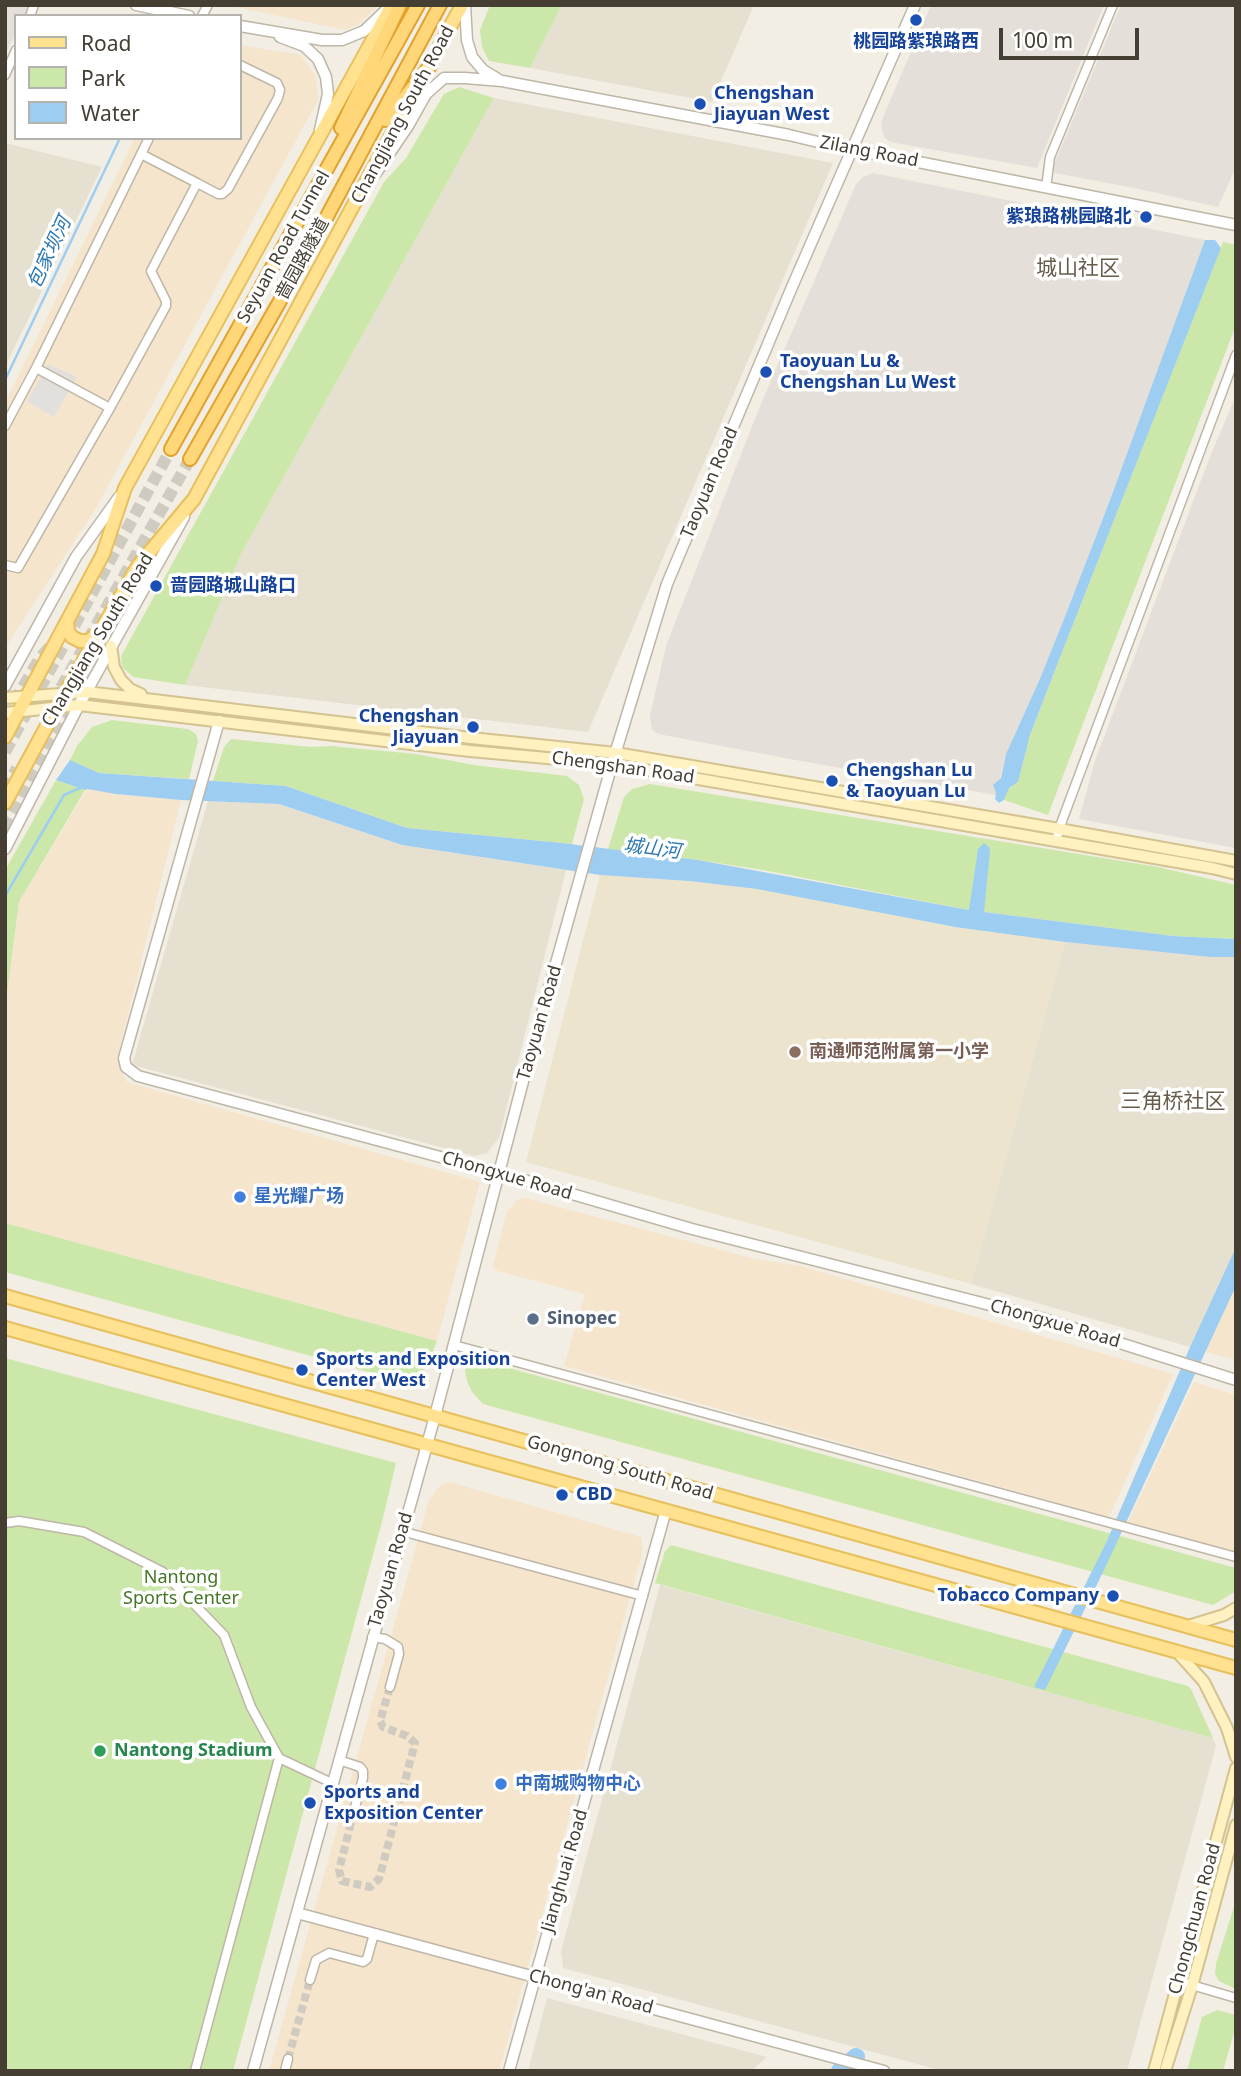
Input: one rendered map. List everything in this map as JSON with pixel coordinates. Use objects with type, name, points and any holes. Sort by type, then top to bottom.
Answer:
[{"type":"highway","points":[[219,363],[255,282],[342,125],[400,5]]},
{"type":"highway","name":"Seyuan Road Tunnel","points":[[172,449],[418,5]]},
{"type":"highway","name":"啬园路隧道","points":[[190,459],[309,250],[440,5]]},
{"type":"highway","points":[[309,250],[387,119],[430,66]]},
{"type":"main road","name":"Changjiang South Road","points":[[5,737],[103,554],[125,488],[391,5]]},
{"type":"main road","name":"Changjiang South Road","points":[[5,803],[138,566],[194,499],[463,5]]},
{"type":"main road","points":[[67,622],[72,637],[80,641],[89,641],[103,627]]},
{"type":"main road","points":[[111,646],[114,667],[121,680],[130,689],[153,699]]},
{"type":"main road","name":"Chengshan Road","points":[[5,698],[87,692],[471,738],[614,758],[1059,829],[1236,861]]},
{"type":"main road","name":"Chengshan Road","points":[[5,713],[79,705],[470,751],[614,758],[1236,874]]},
{"type":"main road","name":"Gongnong South Road","points":[[5,1296],[1236,1640]]},
{"type":"main road","name":"Gongnong South Road","points":[[5,1328],[1236,1668]]},
{"type":"main road","points":[[1188,1626],[1224,1615],[1236,1608]]},
{"type":"main road","points":[[1178,1653],[1204,1682],[1227,1728],[1236,1757]]},
{"type":"main road","name":"Chongchuan Road","points":[[1154,2071],[1236,1768]]},
{"type":"main road","name":"Chongchuan Road","points":[[1165,2071],[1192,1986],[1236,1825]]},
{"type":"street","points":[[136,5],[179,14]]},
{"type":"street","points":[[242,26],[322,40],[342,40],[364,31],[391,5]]},
{"type":"street","points":[[463,5],[472,57],[483,70],[502,81]]},
{"type":"street","name":"Taoyuan Road","points":[[253,2071],[435,1416],[530,1056],[614,758],[667,584],[915,5]]},
{"type":"street","points":[[1046,188],[1049,158],[1113,5]]},
{"type":"street","points":[[267,31],[304,46],[318,59],[326,77],[328,94],[318,138]]},
{"type":"street","points":[[5,75],[14,55]]},
{"type":"street","points":[[141,154],[218,194],[228,189],[280,90],[277,83],[242,66]]},
{"type":"street","name":"Zilang Road","points":[[361,193],[390,155],[426,94],[444,78],[466,78],[502,81],[789,135],[851,150],[1236,225]]},
{"type":"street","points":[[5,426],[148,140]]},
{"type":"street","points":[[5,565],[18,568],[166,306],[161,287],[151,271],[197,183]]},
{"type":"street","points":[[1056,842],[1236,355]]},
{"type":"street","points":[[36,368],[110,408]]},
{"type":"street","points":[[5,685],[76,557],[125,488]]},
{"type":"street","points":[[5,849],[79,705],[194,499]]},
{"type":"street","name":"Chongxue Road","points":[[219,721],[124,1058],[126,1067],[138,1076],[500,1173],[692,1229],[1041,1318],[1236,1380]]},
{"type":"street","points":[[454,1345],[1236,1557]]},
{"type":"street","name":"Jianghuai Road","points":[[509,2071],[666,1510]]},
{"type":"street","points":[[5,1523],[19,1521],[84,1532],[163,1572],[225,1634],[251,1707],[279,1758],[334,1784]]},
{"type":"street","points":[[401,1531],[643,1596]]},
{"type":"street","points":[[372,1637],[385,1639],[398,1647],[399,1654],[390,1687]]},
{"type":"street","points":[[195,2071],[279,1758]]},
{"type":"street","points":[[339,1760],[360,1767],[363,1771],[354,1811]]},
{"type":"street","name":"Chong'an Road","points":[[297,1913],[884,2071]]},
{"type":"street","points":[[310,1980],[316,1960],[323,1955],[329,1953],[363,1962],[367,1959],[374,1934]]},
{"type":"street","points":[[1178,1981],[1236,1998]]},
{"type":"street","points":[[285,2071],[288,2059]]},
{"type":"shaded area","points":[[5,5],[29,5],[25,14],[14,14],[14,37],[5,54]]},
{"type":"shaded area","points":[[226,5],[379,5],[359,24],[345,30]]},
{"type":"shaded area","points":[[562,5],[754,5],[712,102],[530,68]]},
{"type":"shaded area","points":[[931,5],[1104,5],[1037,168],[890,142],[884,137],[881,125],[883,117]]},
{"type":"shaded area","points":[[1121,5],[1236,5],[1236,167],[1218,207],[1055,173],[1053,167]]},
{"type":"shaded area","points":[[242,45],[301,55],[316,77],[318,100],[96,508],[5,648],[5,403],[134,140],[242,140]]},
{"type":"shaded area","points":[[494,98],[833,163],[588,732],[185,685],[241,554]]},
{"type":"shaded area","points":[[5,143],[102,167],[5,367]]},
{"type":"shaded area","points":[[873,173],[1205,240],[1064,619],[1006,754],[996,795],[658,734],[652,730],[650,716],[666,646],[760,406],[856,184]]},
{"type":"shaded area","points":[[48,364],[77,377],[54,417],[27,401]]},
{"type":"shaded area","points":[[1236,396],[1236,848],[1079,819],[1095,761],[1211,454]]},
{"type":"shaded area","name":"星光耀广场","points":[[87,789],[181,800],[117,1059],[127,1082],[480,1182],[437,1341],[5,1223],[5,1009],[19,902]]},
{"type":"shaded area","points":[[208,801],[279,804],[402,845],[566,870],[499,1138],[487,1153],[474,1156],[132,1065]]},
{"type":"shaded area","name":"南通师范附属第一小学","points":[[600,875],[757,889],[955,927],[1065,942],[971,1284],[526,1162]]},
{"type":"shaded area","points":[[1065,942],[1210,957],[1236,957],[1236,1247],[1190,1347],[971,1284]]},
{"type":"shaded area","points":[[525,1198],[755,1259],[800,1266],[1173,1374],[1109,1517],[564,1366],[585,1294],[497,1271],[493,1267],[507,1211],[517,1200]]},
{"type":"shaded area","points":[[1236,1286],[1236,1360],[1205,1352]]},
{"type":"shaded area","points":[[1194,1382],[1236,1395],[1236,1552],[1128,1522]]},
{"type":"shaded area","points":[[450,1482],[641,1537],[642,1544],[642,1554],[499,2071],[269,2071],[429,1500],[442,1484]]},
{"type":"shaded area","points":[[660,1585],[1213,1738],[1216,1746],[1127,2071],[943,2071],[563,1968],[561,1951]]},
{"type":"shaded area","points":[[547,1998],[767,2057],[751,2071],[528,2071]]},
{"type":"green space","points":[[490,5],[562,5],[530,68],[489,61],[482,47],[480,30]]},
{"type":"green space","points":[[459,87],[494,98],[241,554],[185,685],[133,677],[122,667],[121,656],[384,182],[406,158],[444,94]]},
{"type":"green space","points":[[1223,242],[1236,245],[1236,325],[1048,815],[1004,800],[1007,790],[1018,782],[1030,735]]},
{"type":"green space","points":[[112,720],[188,729],[196,734],[198,741],[189,779],[99,773],[70,760],[92,727]]},
{"type":"green space","points":[[231,739],[416,754],[474,765],[567,776],[579,785],[584,799],[572,844],[407,828],[286,786],[213,781],[224,747]]},
{"type":"green space","points":[[56,780],[85,790],[19,902],[5,1009],[5,870]]},
{"type":"green space","points":[[650,784],[1158,867],[1236,885],[1236,939],[1173,936],[969,910],[763,870],[608,849],[624,797],[632,789]]},
{"type":"green space","points":[[5,1223],[437,1341],[427,1366],[421,1373],[398,1380],[5,1272]]},
{"type":"green space","points":[[469,1357],[1236,1568],[1236,1591],[1213,1605],[483,1404],[472,1392],[467,1381],[465,1371]]},
{"type":"green space","name":"Nantong Sports Center","points":[[5,1358],[396,1463],[233,2071],[5,2071]]},
{"type":"green space","points":[[671,1545],[1188,1686],[1213,1738],[655,1583],[665,1551]]},
{"type":"green space","points":[[1236,1900],[1236,1989],[1219,1981],[1215,1974]]},
{"type":"green space","points":[[1217,2010],[1236,2015],[1236,2026],[1223,2071],[1187,2071],[1202,2017]]},
{"type":"water","points":[[1205,240],[1215,240],[1221,248],[1030,735],[1018,782],[1009,788],[1004,800],[999,803],[995,799],[993,785],[1001,778],[1006,754],[1064,619]]},
{"type":"water","points":[[70,760],[99,773],[286,786],[407,828],[698,860],[969,910],[978,849],[984,843],[990,851],[984,912],[1173,936],[1236,939],[1236,957],[1210,957],[1065,942],[955,927],[757,889],[600,875],[402,845],[279,804],[181,800],[85,790],[56,780]]},
{"type":"water","points":[[1236,1247],[1236,1286],[1045,1690],[1034,1687],[1106,1543]]},
{"type":"waterway","name":"包家坝河","points":[[5,380],[119,140]]},
{"type":"waterway","points":[[5,896],[64,795],[80,788]]},
{"type":"waterway","points":[[840,2071],[856,2057]]},
{"type":"tunnel","points":[[5,752],[171,449]]},
{"type":"tunnel","points":[[61,688],[190,459]]},
{"type":"tunnel","points":[[5,718],[40,658],[50,647]]},
{"type":"tunnel","points":[[5,829],[59,727],[84,669]]},
{"type":"tunnel","points":[[5,790],[17,768]]},
{"type":"tunnel","points":[[354,1811],[339,1870],[342,1881],[370,1887],[379,1879],[415,1743],[407,1736],[383,1727],[380,1721],[390,1687]]},
{"type":"tunnel","points":[[288,2059],[310,1980]]},
{"type":"place","name":"桃园路紫琅路西","points":[[916,20]]},
{"type":"place","name":"Chengshan Jiayuan West","points":[[700,104]]},
{"type":"place","name":"紫琅路桃园路北","points":[[1146,217]]},
{"type":"place","name":"Taoyuan Lu & Chengshan Lu West","points":[[766,372]]},
{"type":"place","name":"啬园路城山路口","points":[[156,586]]},
{"type":"place","name":"Chengshan Jiayuan","points":[[473,727]]},
{"type":"place","name":"Chengshan Lu & Taoyuan Lu","points":[[832,781]]},
{"type":"place","name":"南通师范附属第一小学","points":[[795,1052]]},
{"type":"place","name":"星光耀广场","points":[[240,1197]]},
{"type":"place","name":"Sinopec","points":[[533,1319]]},
{"type":"place","name":"Sports and Exposition Center West","points":[[302,1370]]},
{"type":"place","name":"CBD","points":[[562,1495]]},
{"type":"place","name":"Tobacco Company","points":[[1113,1596]]},
{"type":"place","name":"Nantong Stadium","points":[[100,1751]]},
{"type":"place","name":"中南城购物中心","points":[[501,1784]]},
{"type":"place","name":"Sports and Exposition Center","points":[[310,1803]]},
{"type":"district","name":"城山社区","points":[[1078,269]]},
{"type":"district","name":"三角桥社区","points":[[1173,1102]]},
{"type":"water label","name":"城山河","points":[[652,849]]}]
